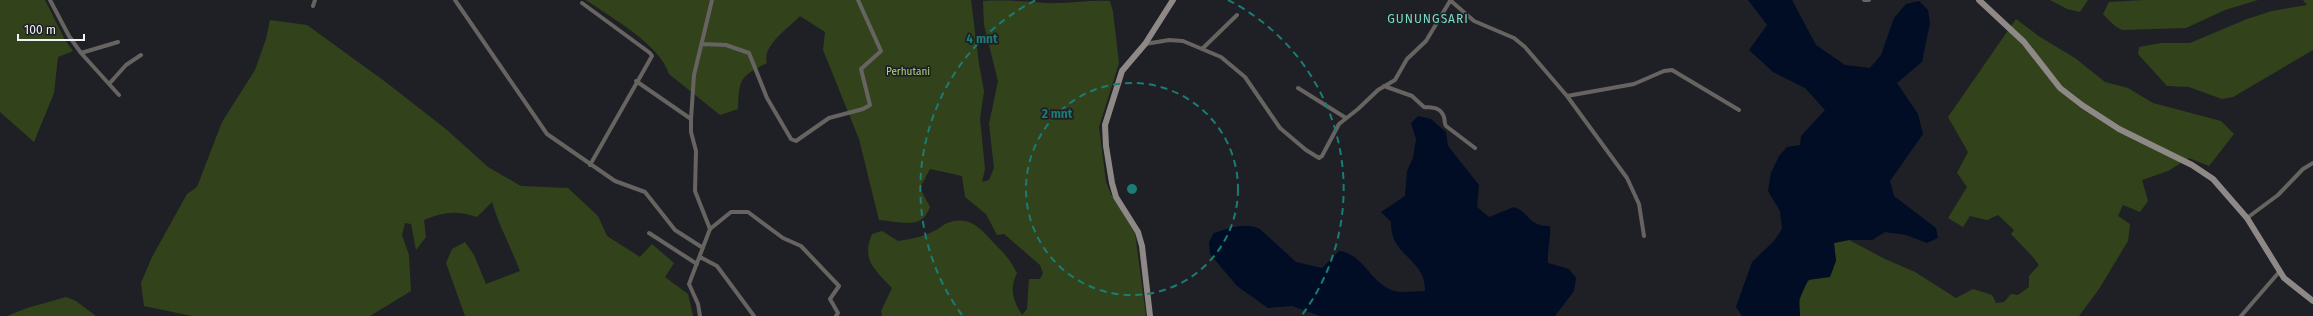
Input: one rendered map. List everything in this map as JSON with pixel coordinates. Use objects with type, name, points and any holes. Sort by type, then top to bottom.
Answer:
[{"type":"street","points":[[50,0],[69,36],[81,53],[119,95]]},
{"type":"street","points":[[313,6],[316,0]]},
{"type":"street","points":[[455,0],[540,126],[547,134],[616,182],[645,192],[675,230],[703,248]]},
{"type":"street","points":[[710,229],[695,191],[696,151],[691,132],[691,119],[694,75],[712,0]]},
{"type":"street","points":[[702,44],[726,45],[749,53],[767,98],[791,139],[796,141],[829,118],[863,109],[870,105],[861,69],[881,51],[858,0]]},
{"type":"street","points":[[1150,316],[1142,246],[1135,226],[1116,197],[1112,183],[1105,134],[1107,112],[1122,71],[1145,44],[1173,0]]},
{"type":"street","points":[[1145,44],[1169,40],[1183,41],[1221,57],[1239,71],[1280,128],[1317,157],[1322,156],[1339,124],[1384,86],[1395,80],[1408,59],[1426,41],[1450,0],[1474,21],[1514,38],[1525,46],[1567,96],[1627,178],[1639,204],[1644,236]]},
{"type":"street","points":[[1864,0],[1869,0]]},
{"type":"street","points":[[1979,0],[2024,42],[2060,88],[2119,129],[2201,170],[2218,184],[2247,218],[2289,283],[2313,301]]},
{"type":"street","points":[[582,3],[652,54],[650,61],[636,81],[590,165]]},
{"type":"street","points":[[1202,49],[1237,15]]},
{"type":"street","points":[[81,53],[118,42]]},
{"type":"street","points":[[109,84],[126,65],[141,55]]},
{"type":"street","points":[[1567,96],[1634,84],[1664,71],[1672,70],[1739,110]]},
{"type":"street","points":[[636,81],[691,119]]},
{"type":"street","points":[[1384,86],[1394,91],[1412,96],[1425,108],[1432,107],[1440,110],[1445,119],[1446,126],[1475,148]]},
{"type":"street","points":[[1298,88],[1346,118]]},
{"type":"street","points":[[2247,218],[2278,195],[2303,169],[2313,163]]},
{"type":"street","points":[[700,316],[698,304],[689,284],[710,229],[731,212],[744,210],[754,215],[783,238],[801,246],[839,286],[830,298],[837,312],[836,316]]},
{"type":"street","points":[[649,233],[697,264]]},
{"type":"street","points":[[700,257],[717,266],[754,316]]},
{"type":"street","points":[[2241,316],[2280,271]]},
{"type":"green space","points":[[0,0],[45,0],[65,40],[73,51],[58,57],[54,93],[34,142],[0,112]]},
{"type":"green space","name":"Perhutani","points":[[586,0],[971,0],[984,91],[980,119],[985,169],[982,182],[989,180],[994,168],[989,124],[998,81],[984,25],[983,1],[1053,3],[1110,1],[1113,12],[1119,63],[1099,127],[1106,182],[1111,194],[1135,233],[1146,316],[882,316],[881,311],[892,288],[875,270],[869,258],[868,251],[872,234],[882,231],[898,241],[926,235],[947,223],[955,221],[967,221],[978,227],[1003,252],[1017,273],[1013,284],[1013,294],[1016,305],[1022,315],[1027,309],[1029,279],[1040,279],[1043,273],[1040,265],[1004,234],[997,235],[986,214],[965,197],[962,176],[930,169],[920,188],[930,207],[921,219],[916,222],[909,223],[879,220],[859,139],[823,50],[825,32],[800,16],[772,44],[766,57],[767,63],[751,72],[743,80],[740,85],[738,109],[720,115],[669,74],[664,63],[656,52],[645,42]]},
{"type":"green space","points":[[2050,0],[2088,0],[2080,12],[2067,9]]},
{"type":"green space","points":[[2145,0],[2258,0],[2225,10],[2186,28],[2122,30],[2115,26],[2103,14],[2109,2]]},
{"type":"green space","points":[[2303,0],[2313,0],[2313,50],[2233,97],[2222,99],[2189,87],[2167,86],[2138,54],[2139,47],[2161,43],[2190,43],[2247,19],[2272,11],[2307,5]]},
{"type":"green space","points":[[2016,19],[2040,37],[2075,58],[2105,82],[2128,88],[2153,103],[2221,121],[2234,134],[2209,166],[2189,158],[2168,171],[2142,180],[2148,201],[2140,212],[2123,205],[2118,216],[2130,224],[2128,241],[2099,289],[2079,316],[1800,316],[1801,296],[1803,289],[1813,277],[1836,261],[1834,243],[1849,240],[1885,259],[1915,272],[1956,298],[1973,289],[1992,295],[1996,303],[2004,302],[2011,294],[2018,295],[2029,287],[2029,276],[2039,265],[2011,234],[2014,230],[1998,215],[1987,220],[1970,216],[1963,227],[1948,218],[1967,187],[1957,173],[1968,152],[1948,117]]},
{"type":"green space","points":[[270,20],[307,25],[387,83],[447,130],[488,167],[521,186],[568,188],[598,216],[607,236],[640,257],[652,244],[674,263],[665,277],[688,294],[693,316],[465,316],[446,263],[452,249],[465,242],[474,255],[486,284],[520,271],[498,220],[492,202],[477,217],[463,213],[450,213],[437,215],[424,220],[426,237],[416,250],[411,224],[405,223],[402,235],[409,255],[411,291],[370,316],[192,316],[144,306],[141,283],[152,257],[187,194],[197,187],[222,122],[255,70],[266,39]]},
{"type":"green space","points":[[66,297],[76,301],[96,316],[7,316],[27,308]]},
{"type":"water","points":[[1748,0],[1792,0],[1816,45],[1845,65],[1870,68],[1881,55],[1894,18],[1906,4],[1919,1],[1928,10],[1930,23],[1922,62],[1897,83],[1918,114],[1923,134],[1890,181],[1894,196],[1936,228],[1938,238],[1927,243],[1906,235],[1885,232],[1872,240],[1849,240],[1834,243],[1836,261],[1830,277],[1808,280],[1799,300],[1800,316],[1742,316],[1736,307],[1752,262],[1774,241],[1782,229],[1780,211],[1768,191],[1771,173],[1779,156],[1787,147],[1800,145],[1801,136],[1825,110],[1805,88],[1773,72],[1749,50],[1767,25]]},
{"type":"water","points":[[1418,116],[1431,119],[1446,132],[1448,146],[1479,185],[1477,207],[1489,217],[1514,207],[1524,212],[1533,222],[1550,226],[1548,263],[1569,269],[1576,278],[1574,291],[1555,316],[1320,316],[1292,306],[1268,308],[1237,286],[1210,254],[1209,242],[1214,233],[1237,226],[1249,226],[1260,229],[1296,262],[1322,268],[1339,251],[1354,257],[1379,282],[1394,291],[1425,291],[1422,275],[1418,268],[1398,246],[1394,239],[1391,222],[1381,212],[1405,196],[1407,171],[1413,158],[1416,139],[1411,123]]},
{"type":"district","name":"GUNUNGSARI","points":[[1428,19]]}]
